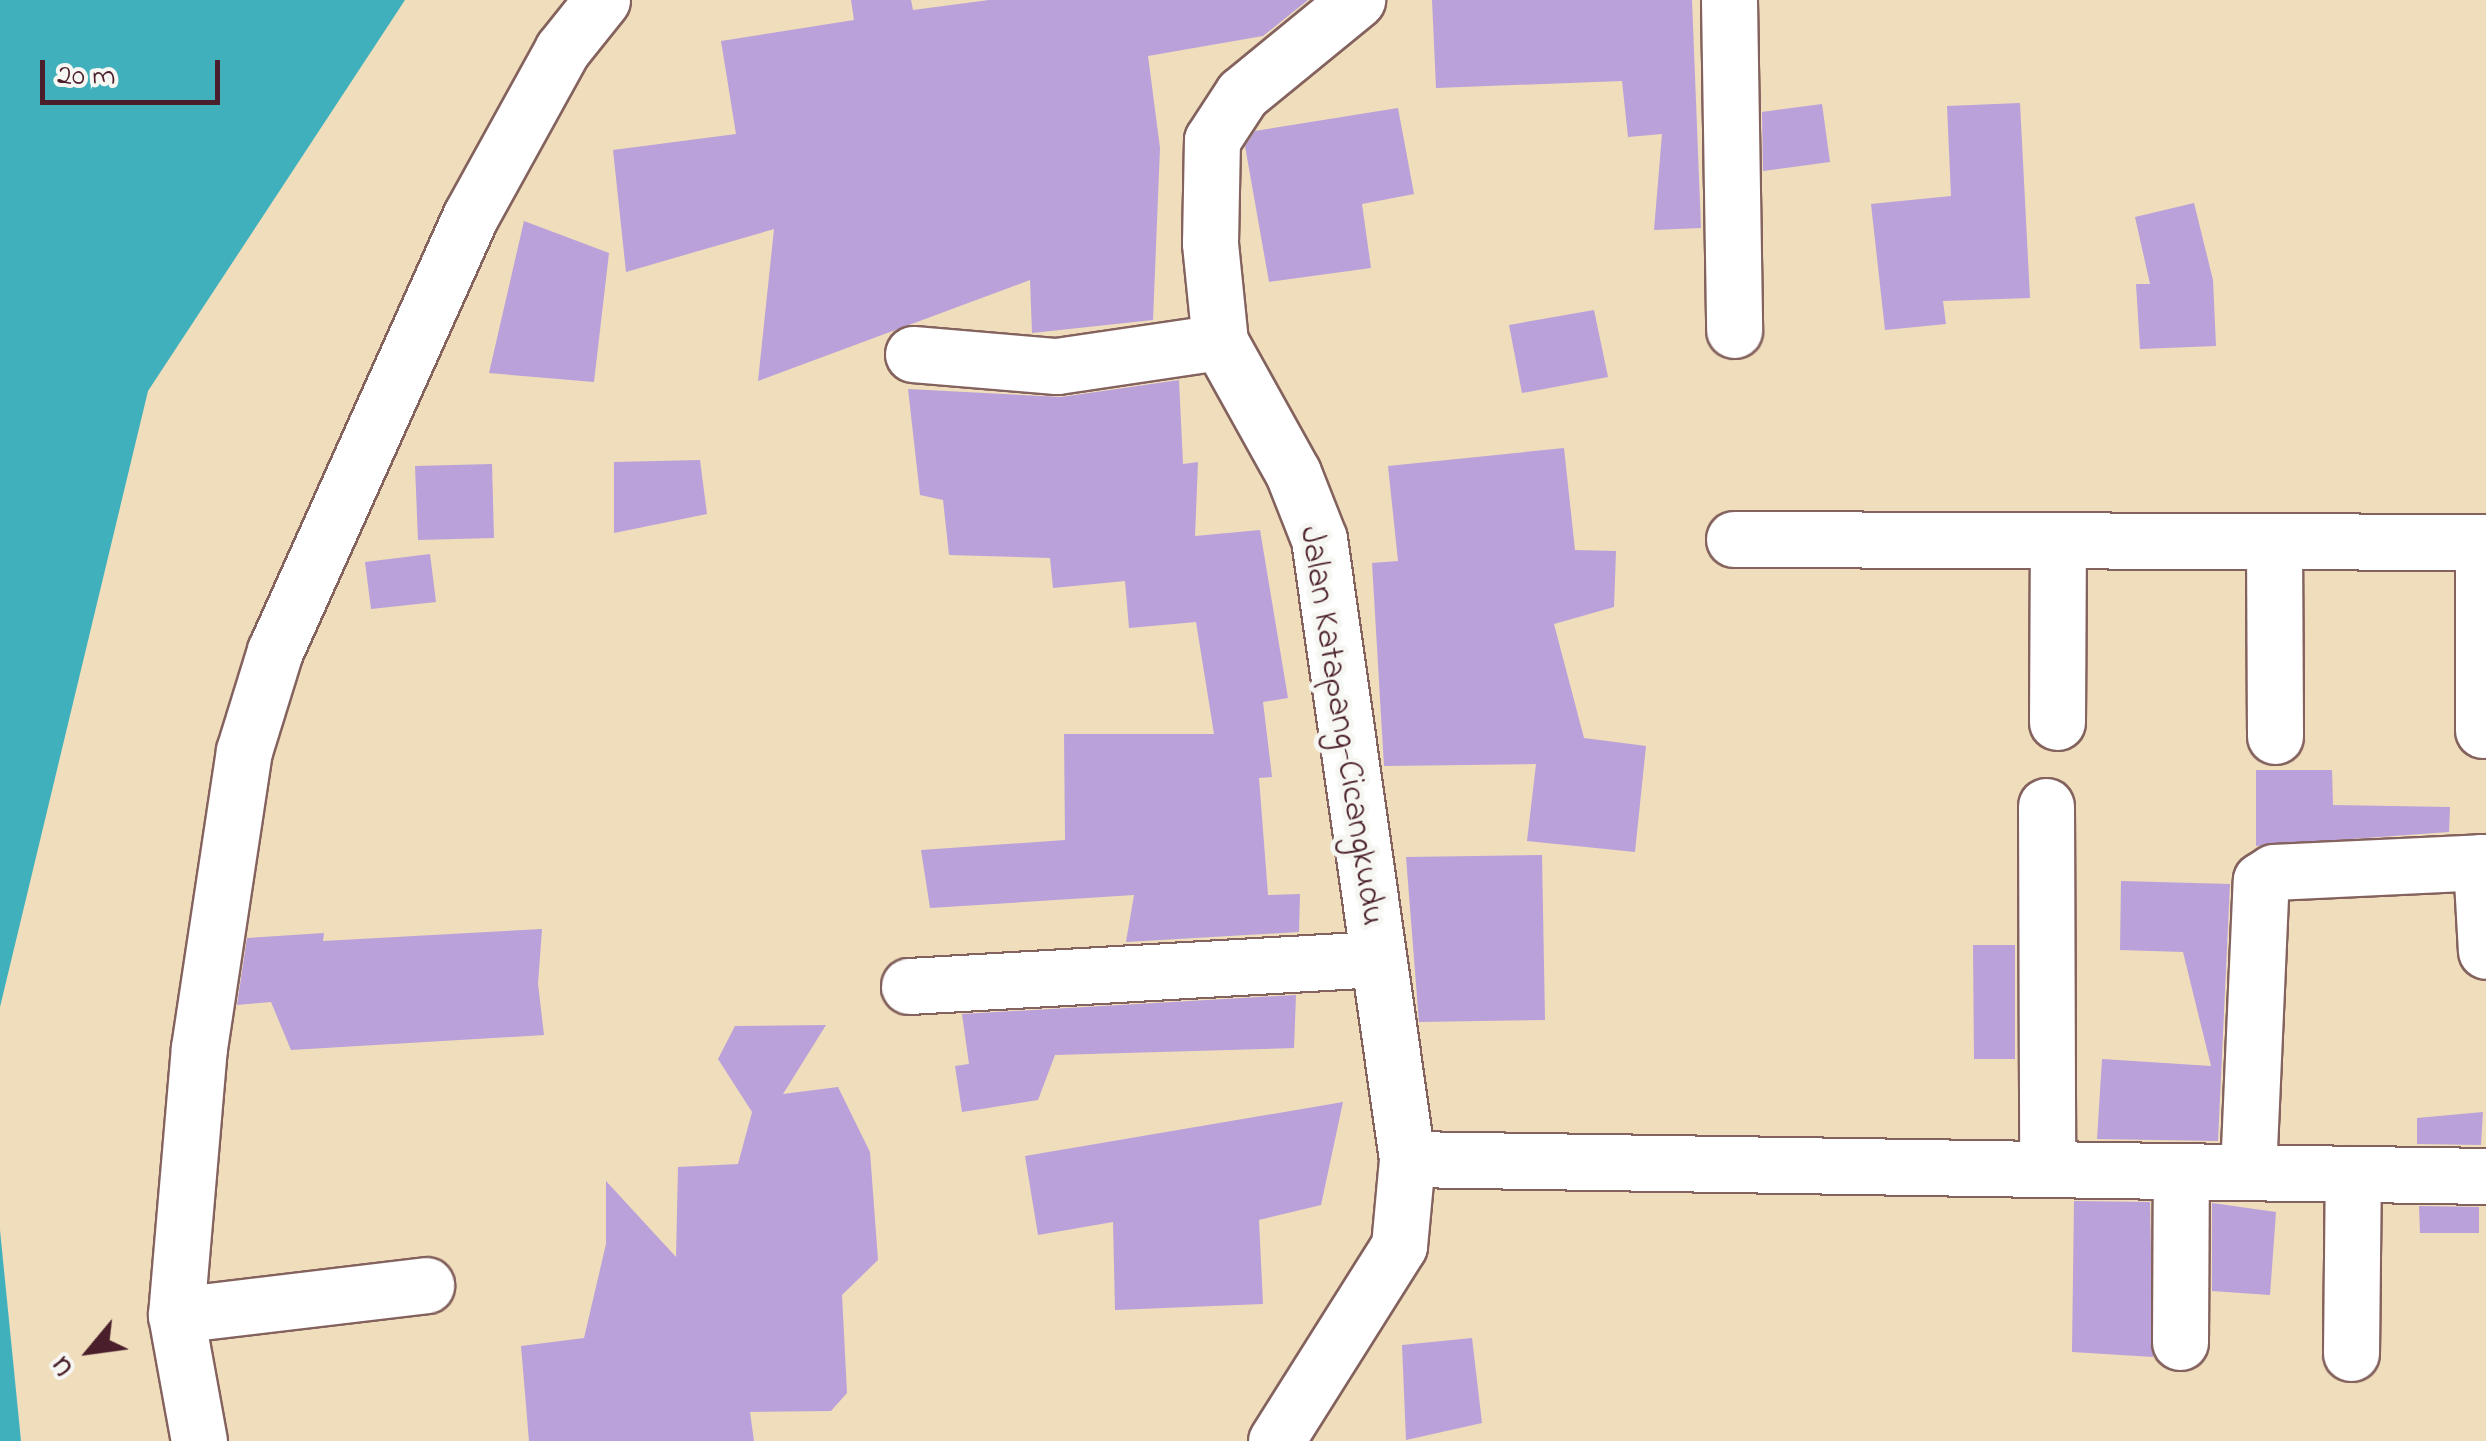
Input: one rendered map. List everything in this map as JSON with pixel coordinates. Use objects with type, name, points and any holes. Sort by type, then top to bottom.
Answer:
[{"type":"street","points":[[199,1441],[176,1315],[199,1048],[244,752],[275,651],[470,217],[562,50],[602,0]]},
{"type":"street","name":"Jalan Katapang-Cicangkudu","points":[[1276,1441],[1399,1246],[1407,1159],[1319,540],[1293,474],[1220,342],[1210,244],[1212,140],[1242,94],[1358,0]]},
{"type":"street","points":[[1729,0],[1734,330]]},
{"type":"street","points":[[913,354],[1057,366],[1220,342]]},
{"type":"street","points":[[1734,539],[2484,542],[2484,730]]},
{"type":"street","points":[[2057,722],[2058,540]]},
{"type":"street","points":[[2274,542],[2275,736]]},
{"type":"street","points":[[2046,806],[2047,1169]]},
{"type":"street","points":[[2248,1172],[2260,880],[2274,872],[2484,862],[2486,951]]},
{"type":"street","points":[[910,986],[1376,959]]},
{"type":"street","points":[[1407,1159],[2486,1176]]},
{"type":"street","points":[[2180,1342],[2181,1172]]},
{"type":"street","points":[[2351,1353],[2353,1174]]},
{"type":"street","points":[[176,1315],[426,1286]]},
{"type":"water","points":[[0,0],[405,0],[148,391],[0,1007]]},
{"type":"water","points":[[0,1230],[21,1441],[0,1441]]},
{"type":"building","points":[[851,0],[911,0],[913,10],[989,0],[1308,0],[1263,36],[1148,56],[1160,148],[1153,320],[1032,333],[1030,280],[758,381],[774,229],[626,272],[613,150],[736,134],[721,41],[854,20]]},
{"type":"building","points":[[1432,0],[1692,0],[1701,228],[1654,230],[1662,134],[1628,137],[1622,81],[1436,88]]},
{"type":"building","points":[[2020,103],[2030,298],[1943,301],[1946,324],[1885,330],[1871,204],[1951,196],[1947,106]]},
{"type":"building","points":[[1822,104],[1830,162],[1763,171],[1762,112]]},
{"type":"building","points":[[1398,108],[1414,194],[1362,204],[1371,268],[1269,282],[1245,146],[1255,131]]},
{"type":"building","points":[[2194,203],[2213,280],[2216,346],[2140,349],[2136,284],[2150,284],[2135,217]]},
{"type":"building","points":[[524,221],[609,253],[594,382],[489,373]]},
{"type":"building","points":[[1594,310],[1608,377],[1522,393],[1509,325]]},
{"type":"building","points":[[1179,380],[1183,464],[1198,462],[1195,536],[1260,530],[1288,698],[1263,702],[1272,777],[1259,778],[1268,895],[1300,894],[1299,932],[1126,942],[1134,895],[930,908],[921,850],[1065,840],[1064,734],[1214,734],[1196,622],[1129,628],[1125,581],[1053,588],[1050,558],[949,555],[943,500],[920,495],[908,389],[1061,397]]},
{"type":"building","points":[[1564,448],[1575,550],[1616,551],[1614,607],[1554,624],[1584,738],[1646,746],[1635,852],[1527,841],[1536,764],[1384,766],[1372,563],[1398,561],[1388,466]]},
{"type":"building","points":[[700,460],[707,514],[614,533],[614,462]]},
{"type":"building","points":[[492,464],[494,538],[418,540],[415,466]]},
{"type":"building","points":[[430,554],[436,602],[371,609],[365,562]]},
{"type":"building","points":[[2256,770],[2332,770],[2333,805],[2450,807],[2449,832],[2256,846]]},
{"type":"building","points":[[1542,855],[1545,1020],[1419,1022],[1406,857]]},
{"type":"building","points":[[2121,881],[2230,884],[2218,1141],[2097,1139],[2102,1059],[2211,1066],[2183,952],[2120,950]]},
{"type":"building","points":[[542,929],[538,984],[544,1035],[291,1050],[271,1002],[237,1005],[247,938],[324,933],[323,941]]},
{"type":"building","points":[[1973,945],[2015,945],[2015,1059],[1974,1059]]},
{"type":"building","points":[[1296,995],[1294,1048],[1055,1055],[1038,1100],[962,1112],[955,1066],[969,1064],[962,1014]]},
{"type":"building","points":[[826,1025],[783,1094],[838,1087],[870,1152],[878,1260],[842,1295],[847,1393],[831,1411],[750,1412],[754,1441],[529,1441],[521,1346],[584,1338],[606,1244],[606,1181],[676,1257],[678,1167],[738,1164],[752,1112],[718,1059],[735,1026]]},
{"type":"building","points":[[1343,1102],[1321,1205],[1259,1220],[1263,1304],[1115,1310],[1113,1222],[1038,1235],[1025,1156]]},
{"type":"building","points":[[2483,1112],[2481,1145],[2417,1144],[2417,1118]]},
{"type":"building","points":[[2074,1201],[2150,1202],[2153,1357],[2072,1352]]},
{"type":"building","points":[[2212,1203],[2276,1212],[2270,1295],[2212,1291]]},
{"type":"building","points":[[2419,1206],[2479,1207],[2479,1233],[2420,1233]]},
{"type":"building","points":[[1472,1338],[1482,1423],[1406,1440],[1402,1345]]}]
